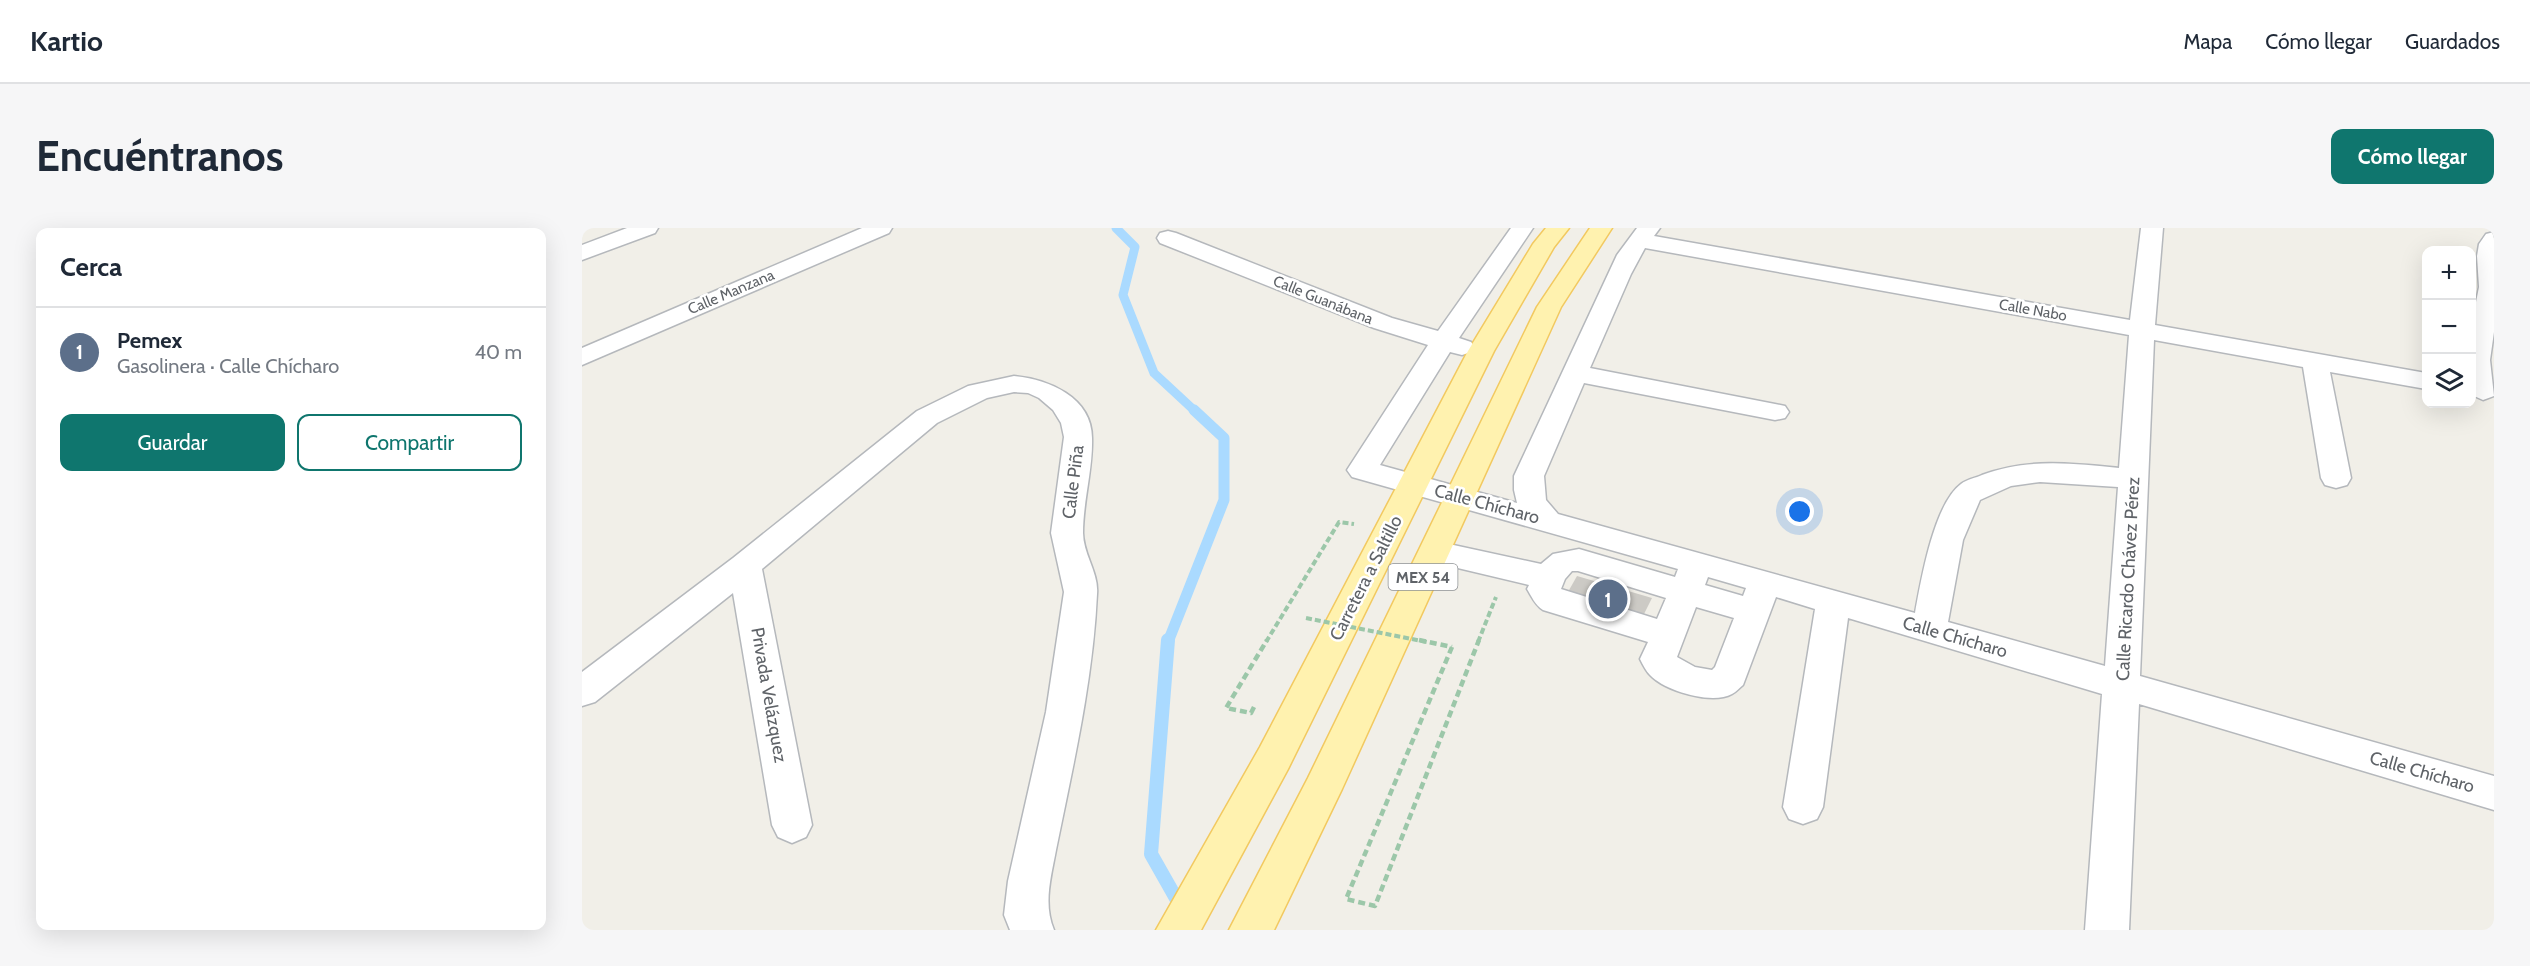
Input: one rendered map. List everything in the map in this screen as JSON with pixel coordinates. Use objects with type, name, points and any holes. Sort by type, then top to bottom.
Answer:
[{"type":"main road","name":"MEX 54","points":[[1251,930],[1322,789],[1549,307],[1601,228]]},
{"type":"main road","name":"Carretera a Saltillo","points":[[1178,930],[1274,758],[1414,485],[1538,232]]},
{"type":"street","points":[[582,253],[647,228]]},
{"type":"street","name":"Calle Manzana","points":[[582,357],[881,228]]},
{"type":"street","name":"Calle Ricardo Chávez Pérez","points":[[2107,930],[2142,329],[2152,228]]},
{"type":"street","points":[[1443,342],[1538,232]]},
{"type":"street","points":[[1546,520],[1535,509],[1527,492],[1529,476],[1614,284],[1644,234]]},
{"type":"street","name":"Calle Nabo","points":[[1644,234],[2422,380]]},
{"type":"street","name":"Calle Guanábana","points":[[1168,238],[1383,324],[1481,351]]},
{"type":"street","points":[[2483,392],[2477,358],[2491,292],[2488,251],[2494,238]]},
{"type":"street","name":"Calle Chícharo","points":[[1443,342],[1362,470],[1546,520],[1691,577],[1760,597],[1833,602],[2494,793]]},
{"type":"street","points":[[2315,361],[2336,478]]},
{"type":"street","points":[[1575,373],[1776,412]]},
{"type":"street","name":"Calle Piña","points":[[582,692],[745,566],[927,417],[960,399],[1001,386],[1032,385],[1050,391],[1070,412],[1076,423],[1078,437],[1067,540],[1071,560],[1080,579],[1081,592],[1065,712],[1029,881],[1026,915],[1032,930]]},
{"type":"street","points":[[1929,630],[1940,569],[1956,516],[1970,491],[2001,477],[2042,470],[2134,479]]},
{"type":"street","points":[[1435,552],[1549,578]]},
{"type":"street","points":[[1668,635],[1555,601],[1549,598],[1544,589],[1559,563],[1571,560],[1691,577],[1668,635],[1658,659],[1665,669],[1705,683],[1720,684],[1730,675],[1760,597]]},
{"type":"street","name":"Privada Velázquez","points":[[745,566],[792,825]]},
{"type":"street","points":[[1803,807],[1833,602]]},
{"type":"path","points":[[1256,704],[1251,713],[1226,708],[1339,522],[1390,530]]},
{"type":"path","points":[[1301,628],[1306,618],[1452,647],[1346,899],[1375,906],[1507,568]]},
{"type":"building","points":[[1577,576],[1652,598],[1640,622],[1564,599]]},
{"type":"waterway","points":[[1116,228],[1135,247],[1123,295],[1154,373],[1196,412]]},
{"type":"waterway","points":[[1168,642],[1224,500],[1224,438],[1194,410]]},
{"type":"waterway","points":[[1168,640],[1151,854],[1194,930]]},
{"type":"place","name":"Pemex","points":[[1608,599]]}]
